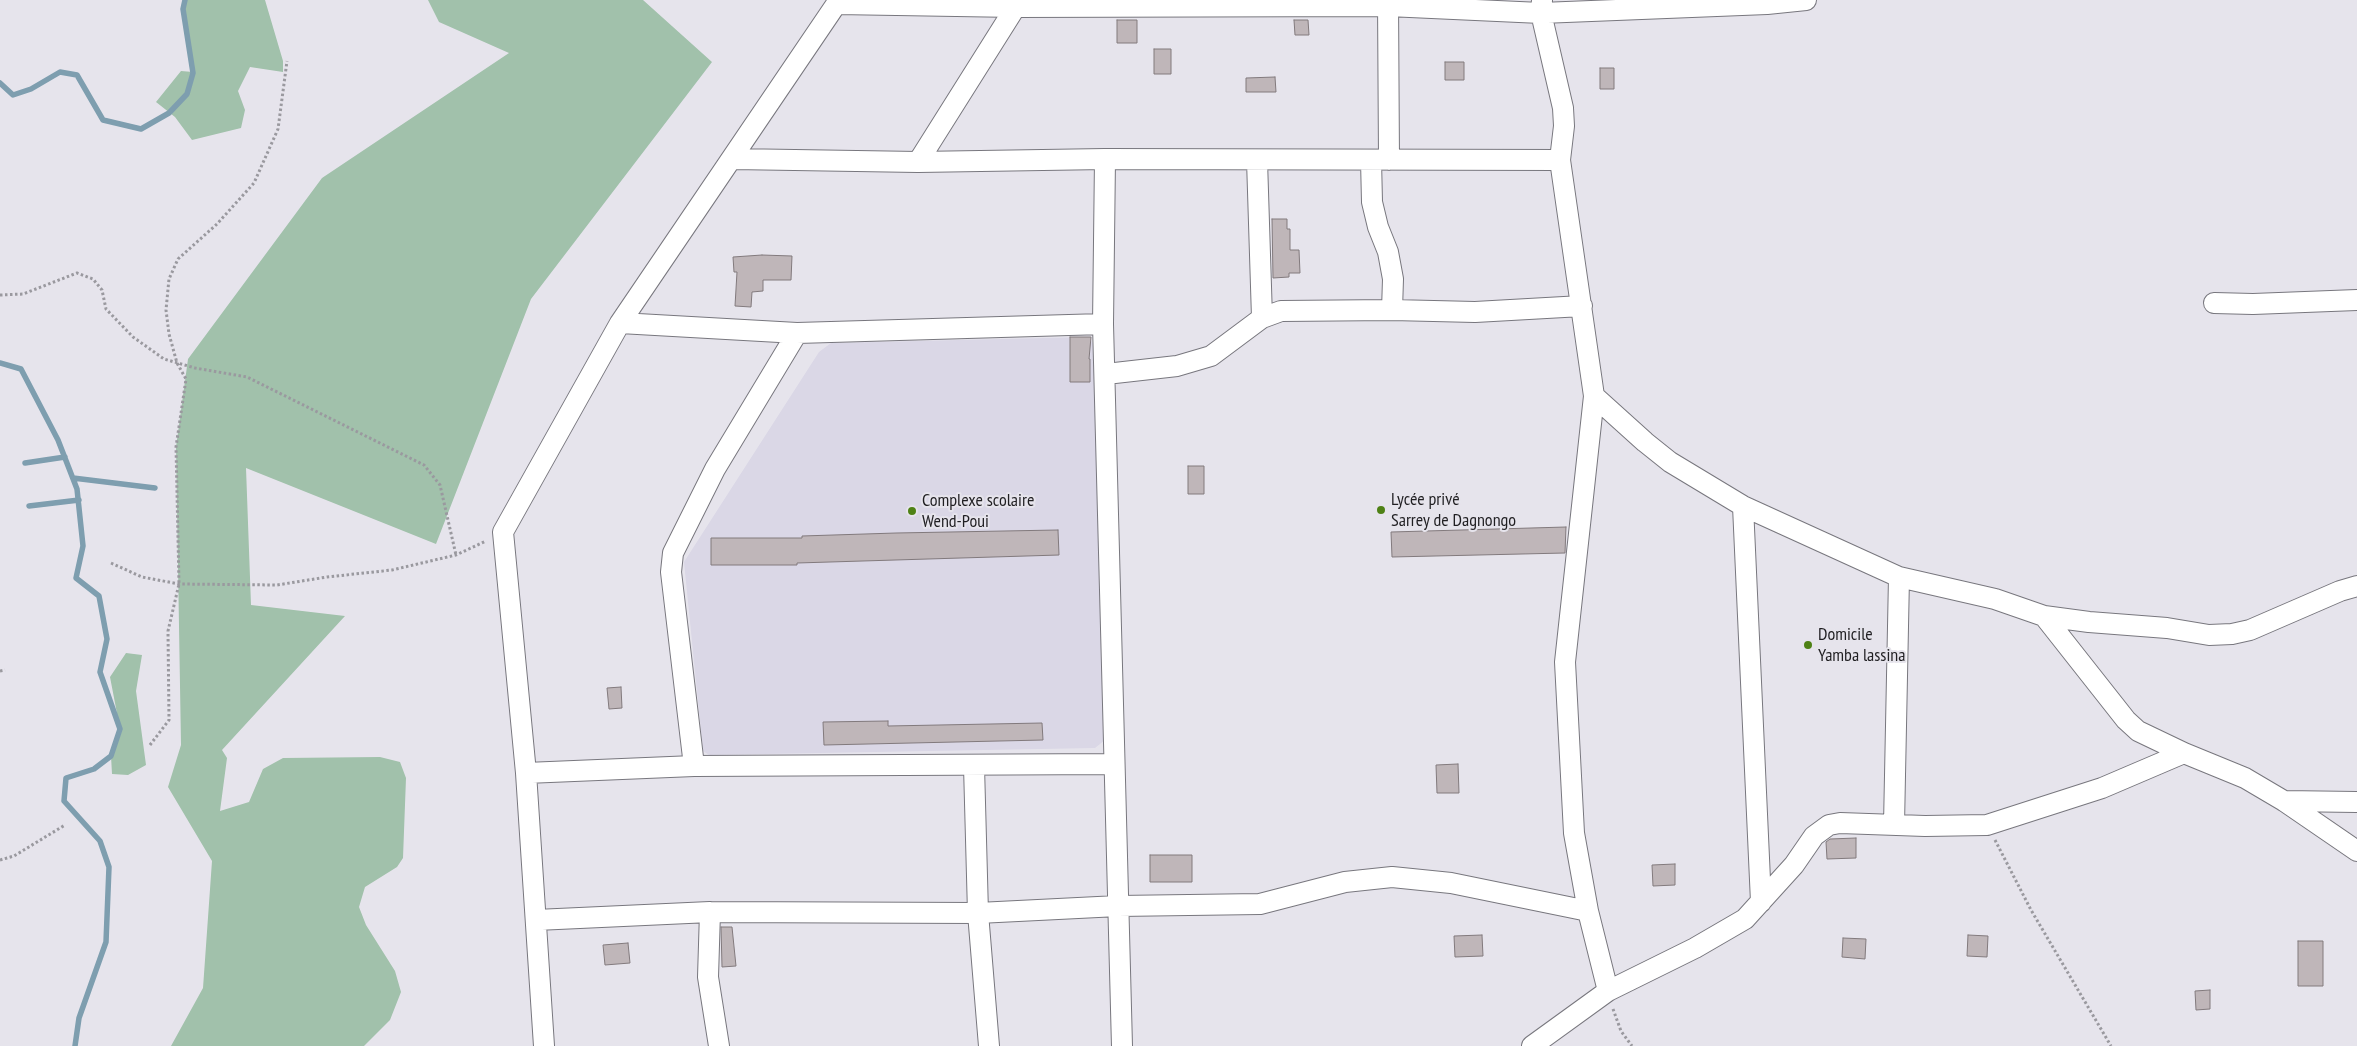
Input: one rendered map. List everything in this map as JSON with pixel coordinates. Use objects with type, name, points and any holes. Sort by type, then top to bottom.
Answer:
[{"type":"street","points":[[544,1046],[526,774],[503,532],[620,323],[838,2],[1388,3],[1541,6],[1806,0]]},
{"type":"street","points":[[918,162],[1018,3]]},
{"type":"street","points":[[1388,3],[1380,160],[1372,202],[1378,227],[1388,252],[1392,279],[1392,310]]},
{"type":"street","points":[[1541,6],[1563,108],[1560,160],[1594,396],[1565,662],[1574,833],[1588,911],[1608,991]]},
{"type":"street","points":[[733,159],[918,162],[1105,159],[1560,160]]},
{"type":"street","points":[[1105,159],[1103,324],[1106,374],[1122,1046]]},
{"type":"street","points":[[1257,160],[1262,318]]},
{"type":"street","points":[[2214,303],[2253,304],[2357,300]]},
{"type":"street","points":[[1106,374],[1177,366],[1211,356],[1262,318],[1281,311],[1392,310],[1476,312],[1582,306]]},
{"type":"street","points":[[620,323],[797,333],[1103,324]]},
{"type":"street","points":[[694,766],[671,572],[673,553],[715,469],[797,333]]},
{"type":"street","points":[[1594,396],[1670,462],[1743,506],[1899,577],[1995,599],[2044,616],[2167,628],[2209,635],[2232,634],[2250,630],[2340,590],[2357,586]]},
{"type":"street","points":[[1743,506],[1762,902]]},
{"type":"street","points":[[1894,825],[1899,577]]},
{"type":"street","points":[[2044,616],[2126,720],[2138,731],[2184,753],[2245,778],[2284,801],[2357,852]]},
{"type":"street","points":[[1532,1046],[1608,991],[1745,919],[1762,902],[1823,829],[1840,823],[1986,825],[2102,788],[2184,753]]},
{"type":"street","points":[[526,774],[694,766],[1114,764]]},
{"type":"street","points":[[974,766],[978,913],[989,1046]]},
{"type":"street","points":[[2284,801],[2357,802]]},
{"type":"street","points":[[536,920],[710,912],[978,913],[1118,906],[1260,904],[1345,882],[1392,877],[1451,883],[1588,911]]},
{"type":"street","points":[[710,912],[708,977],[719,1046]]},
{"type":"path","points":[[150,745],[169,720],[168,631],[178,584],[176,447],[186,379],[177,363],[169,334],[166,310],[169,279],[178,259],[217,224],[254,183],[278,129],[287,61]]},
{"type":"path","points":[[0,295],[23,294],[76,273],[93,279],[102,290],[106,309],[133,337],[164,359],[195,368],[247,376],[424,465],[440,485],[456,555]]},
{"type":"path","points":[[111,563],[142,576],[178,584],[277,585],[392,570],[456,555],[503,532]]},
{"type":"path","points":[[0,671],[5,670]]},
{"type":"path","points":[[0,860],[14,856],[65,825]]},
{"type":"path","points":[[1986,825],[2031,910],[2111,1046]]},
{"type":"path","points":[[1608,991],[1621,1031],[1632,1046]]},
{"type":"shaded area","points":[[1088,337],[1096,347],[1105,740],[1095,748],[709,755],[703,751],[684,562],[819,352],[831,343]]},
{"type":"green space","points":[[185,0],[265,0],[283,61],[283,72],[250,67],[238,91],[245,110],[241,128],[192,140],[175,117],[156,102],[181,71],[193,72],[183,9]]},
{"type":"green space","points":[[428,0],[643,0],[712,62],[531,299],[436,544],[246,468],[251,605],[345,616],[222,750],[227,758],[220,811],[249,802],[263,769],[283,758],[380,757],[400,762],[406,778],[403,858],[397,867],[365,887],[359,907],[366,925],[395,971],[401,992],[390,1020],[364,1046],[171,1046],[203,988],[212,861],[168,787],[181,745],[176,447],[188,359],[322,178],[509,53],[439,22]]},
{"type":"green space","points":[[126,653],[142,655],[136,691],[146,765],[128,775],[112,774],[111,756],[120,729],[110,677]]},
{"type":"building","points":[[1117,20],[1137,20],[1137,43],[1117,43]]},
{"type":"building","points":[[1294,20],[1308,20],[1309,35],[1295,35]]},
{"type":"building","points":[[1154,49],[1171,49],[1171,74],[1154,74]]},
{"type":"building","points":[[1445,62],[1464,62],[1464,80],[1445,80]]},
{"type":"building","points":[[1600,68],[1614,68],[1614,89],[1600,89]]},
{"type":"building","points":[[1275,77],[1276,92],[1246,92],[1246,78]]},
{"type":"building","points":[[1272,219],[1287,219],[1287,229],[1290,229],[1290,250],[1299,250],[1300,273],[1289,273],[1289,277],[1273,278]]},
{"type":"building","points":[[762,255],[792,256],[791,280],[763,280],[763,291],[752,292],[751,307],[735,306],[737,272],[734,272],[733,257]]},
{"type":"building","points":[[1070,337],[1091,337],[1089,359],[1090,382],[1070,382]]},
{"type":"building","points":[[1188,466],[1204,466],[1204,494],[1188,494]]},
{"type":"building","points":[[1566,527],[1565,553],[1392,557],[1391,532]]},
{"type":"building","points":[[1058,530],[1059,555],[797,563],[797,565],[711,565],[711,538],[802,538],[802,536],[896,533]]},
{"type":"building","points":[[621,687],[622,708],[609,709],[607,688]]},
{"type":"building","points":[[888,721],[888,726],[1042,723],[1043,740],[824,745],[823,722]]},
{"type":"building","points":[[1458,764],[1459,793],[1437,793],[1436,765]]},
{"type":"building","points":[[1856,838],[1856,858],[1827,859],[1826,842],[1830,839]]},
{"type":"building","points":[[1150,855],[1192,855],[1192,882],[1150,882]]},
{"type":"building","points":[[1675,864],[1675,885],[1653,886],[1652,865]]},
{"type":"building","points":[[721,927],[732,927],[736,966],[722,967]]},
{"type":"building","points":[[1482,935],[1483,956],[1455,957],[1454,936]]},
{"type":"building","points":[[1968,935],[1988,936],[1987,957],[1967,956]]},
{"type":"building","points":[[1843,938],[1866,939],[1865,959],[1842,957]]},
{"type":"building","points":[[2298,941],[2323,941],[2323,986],[2298,986]]},
{"type":"building","points":[[628,943],[630,963],[605,965],[603,945]]},
{"type":"building","points":[[2210,990],[2210,1009],[2196,1010],[2195,991]]},
{"type":"waterway","points":[[0,83],[13,95],[31,89],[60,72],[77,75],[103,120],[141,129],[169,113],[187,94],[193,73],[183,9],[185,0]]},
{"type":"waterway","points":[[0,363],[21,369],[58,440],[77,489],[83,546],[76,578],[99,596],[107,639],[100,672],[120,729],[111,756],[94,769],[66,778],[64,801],[100,841],[109,867],[106,942],[79,1018],[75,1046]]},
{"type":"waterway","points":[[25,463],[65,457]]},
{"type":"waterway","points":[[73,478],[155,488]]},
{"type":"waterway","points":[[29,506],[79,500]]},
{"type":"place","name":"Lycée privé Sarrey de Dagnongo","points":[[1381,510]]},
{"type":"place","name":"Complexe scolaire Wend-Poui","points":[[912,511]]},
{"type":"place","name":"Domicile Yamba lassina","points":[[1808,645]]}]
